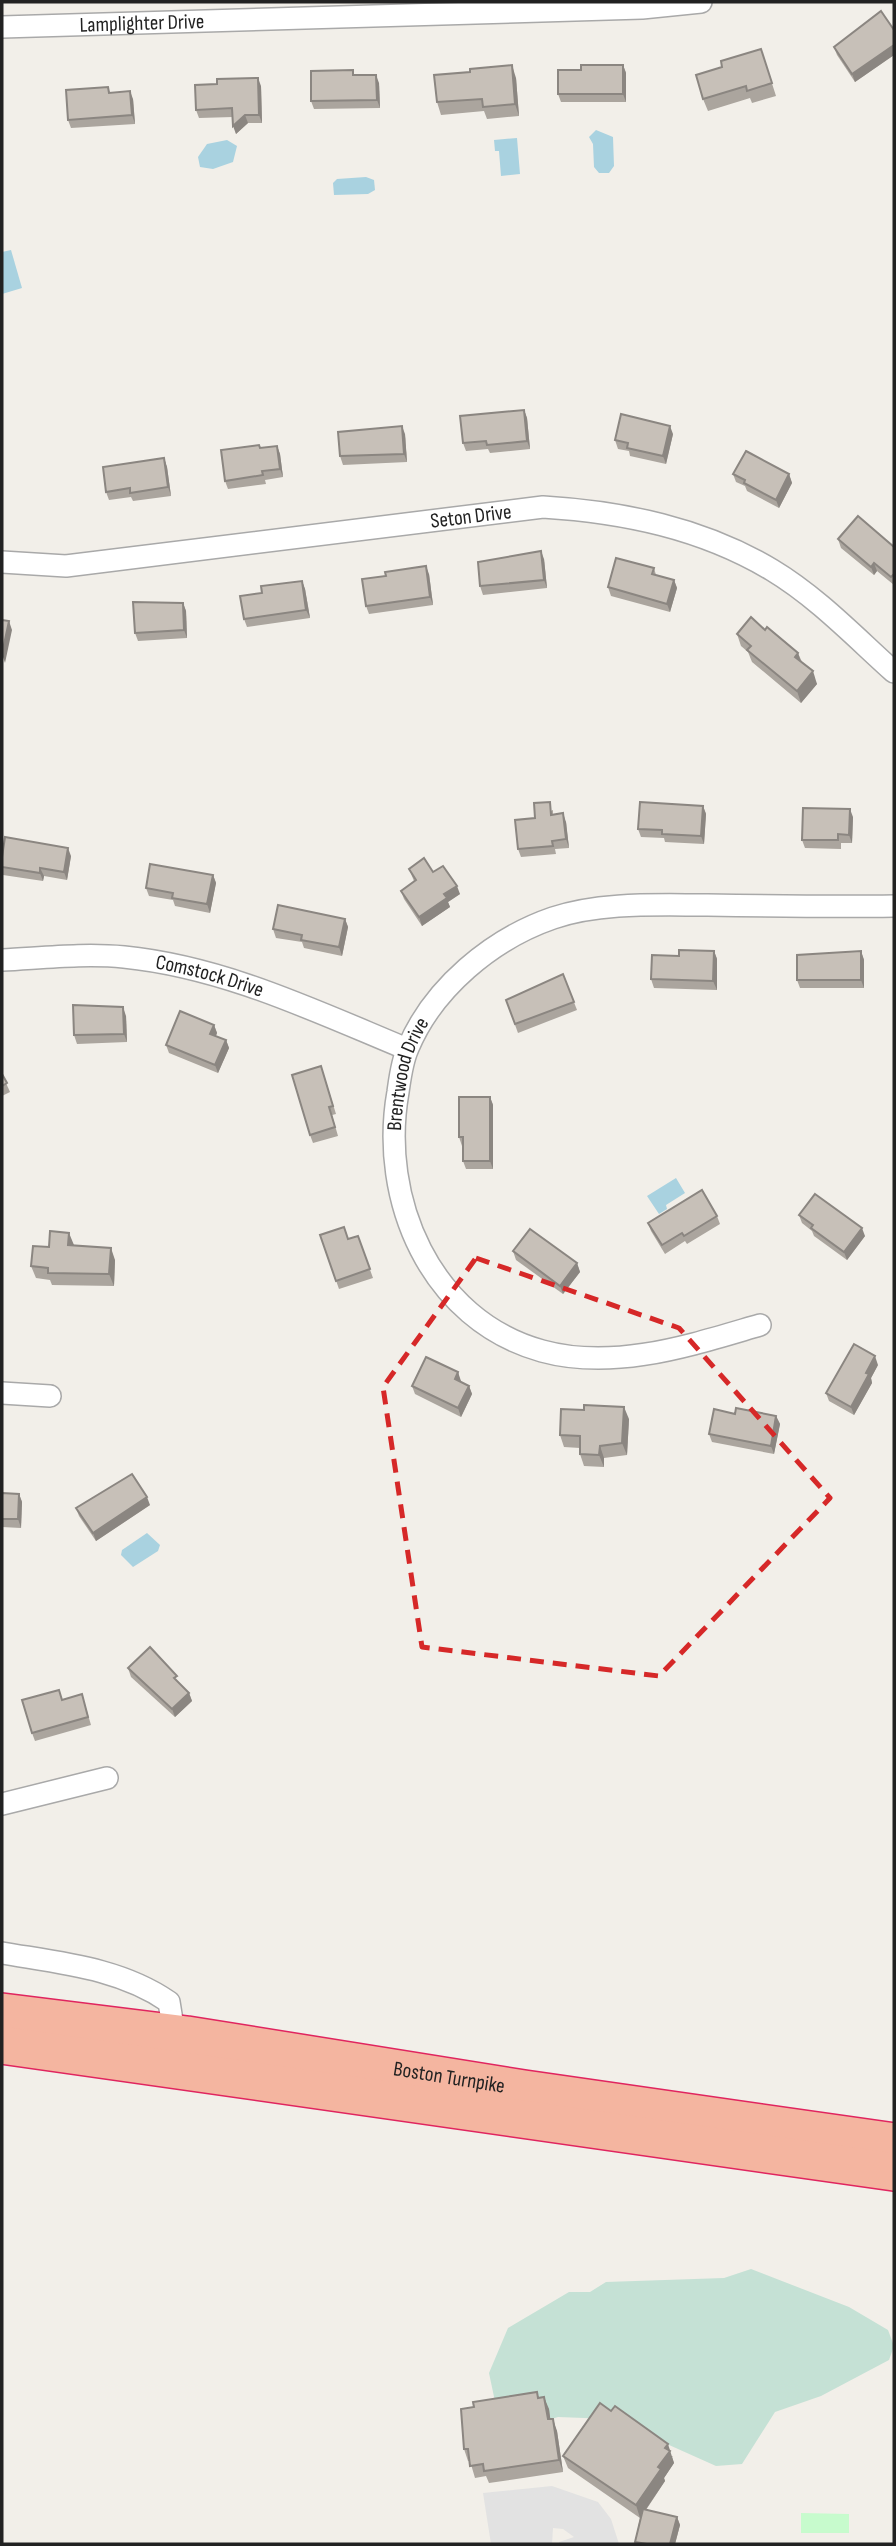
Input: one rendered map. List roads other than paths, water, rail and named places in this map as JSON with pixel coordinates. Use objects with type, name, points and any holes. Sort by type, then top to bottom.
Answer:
[{"type":"highway","name":"Boston Turnpike","points":[[2,2012],[174,2033],[524,2089],[894,2142]]},
{"type":"highway","name":"Boston Turnpike","points":[[2,2045],[894,2172]]},
{"type":"street","name":"Lamplighter Drive","points":[[2,27],[630,8],[701,2]]},
{"type":"street","name":"Seton Drive","points":[[2,562],[66,566],[543,507],[594,510],[651,521],[713,540],[773,570],[826,611],[894,672]]},
{"type":"street","name":"Brentwood Drive","points":[[760,1325],[649,1354],[597,1358],[541,1350],[515,1340],[478,1319],[459,1303],[429,1265],[406,1219],[400,1197],[393,1128],[407,1049],[431,1008],[463,971],[509,939],[553,918],[595,909],[662,905],[894,906]]},
{"type":"street","name":"Comstock Drive","points":[[2,960],[113,957],[177,965],[269,992],[407,1049]]},
{"type":"street","points":[[2,1394],[51,1396]]},
{"type":"street","points":[[2,1804],[107,1778]]},
{"type":"street","points":[[2,1953],[97,1969],[146,1986],[169,2002],[174,2033]]},
{"type":"water","points":[[596,130],[613,137],[614,166],[609,173],[599,173],[594,167],[593,144],[589,137]]},
{"type":"water","points":[[517,138],[520,174],[501,176],[499,151],[495,151],[494,140]]},
{"type":"water","points":[[227,140],[237,146],[233,162],[213,169],[200,167],[198,157],[207,144]]},
{"type":"water","points":[[366,177],[374,180],[375,190],[368,194],[334,195],[333,183],[337,179]]},
{"type":"water","points":[[11,250],[22,288],[2,294],[2,252]]},
{"type":"water","points":[[676,1178],[685,1193],[666,1205],[667,1209],[659,1214],[647,1196]]},
{"type":"water","points":[[147,1533],[160,1545],[158,1551],[133,1567],[121,1555],[122,1550]]}]
